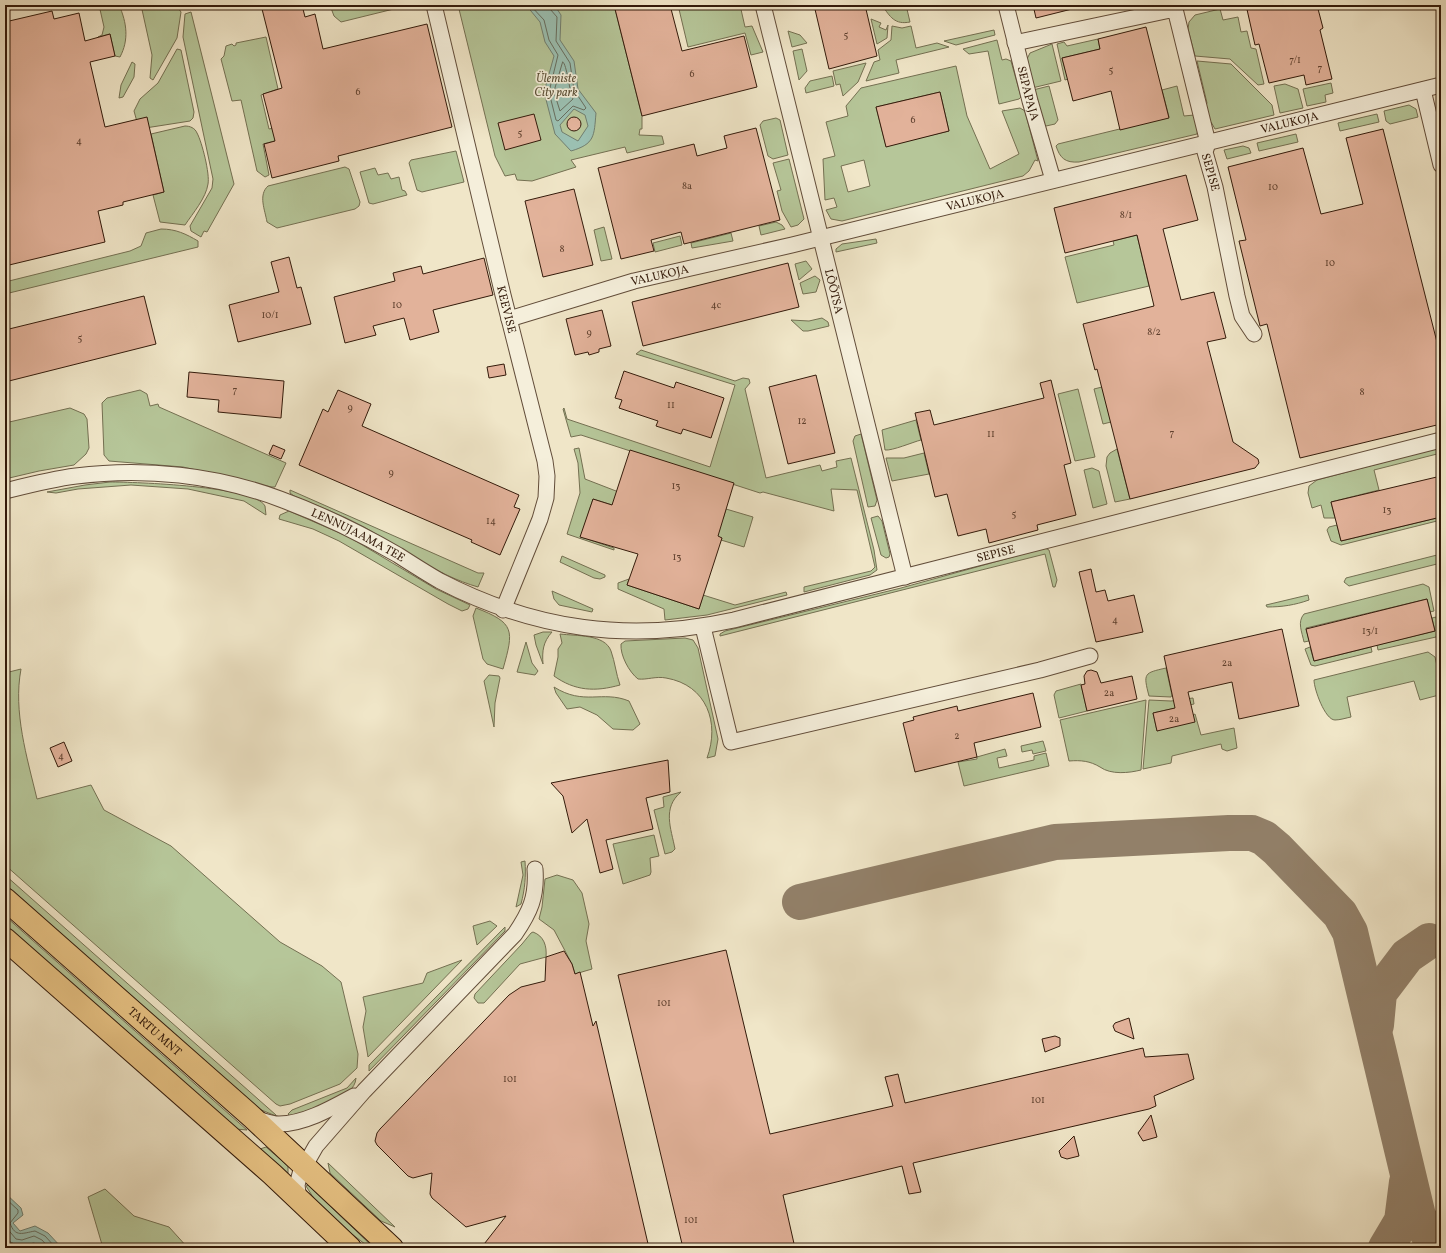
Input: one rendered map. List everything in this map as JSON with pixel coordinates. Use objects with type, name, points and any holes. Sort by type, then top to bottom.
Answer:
[{"type":"highway","name":"TARTU MNT","points":[[5,899],[252,1117],[392,1248]]},
{"type":"highway","points":[[5,939],[300,1200],[350,1248]]},
{"type":"street","name":"KEEVISE","points":[[434,5],[509,319],[545,461],[547,476],[546,498],[540,520],[503,610]]},
{"type":"street","name":"LÕÕTSA","points":[[762,5],[905,577]]},
{"type":"street","name":"SEPAPAJA","points":[[1006,5],[1030,101],[1053,180]]},
{"type":"street","name":"SEPISE","points":[[1016,43],[1175,8],[1208,143],[1205,152],[1215,187],[1237,296],[1242,316],[1254,334]]},
{"type":"street","name":"VALUKOJA","points":[[509,319],[634,280],[820,238],[1441,85]]},
{"type":"street","points":[[1423,90],[1441,165]]},
{"type":"street","name":"SEPISE","points":[[703,627],[1441,440]]},
{"type":"street","name":"LENNUJAAMA TEE","points":[[5,491],[56,479],[121,472],[184,476],[231,484],[278,498],[320,514],[360,534],[438,580],[503,610],[558,625],[596,631],[640,632],[703,627]]},
{"type":"street","points":[[703,627],[731,742],[1040,670],[1090,656]]},
{"type":"street","points":[[300,1200],[298,1185],[304,1165],[316,1146],[364,1091],[515,934],[530,909],[535,887],[535,869]]},
{"type":"street","points":[[252,1117],[277,1124],[291,1123],[336,1106],[364,1091]]},
{"type":"green space","points":[[99,5],[119,5],[122,12],[126,38],[120,57],[115,56],[110,34],[98,37],[102,35],[104,27]]},
{"type":"green space","points":[[141,5],[176,5],[181,12],[177,38],[153,80],[150,78],[152,55]]},
{"type":"green space","points":[[334,5],[410,5],[341,22],[334,16],[331,8]]},
{"type":"green space","name":"Ülemiste City park","points":[[458,5],[614,5],[642,116],[642,129],[640,129],[639,135],[662,136],[664,144],[627,153],[625,147],[571,160],[576,167],[532,181],[517,180],[515,174],[505,176],[495,156]]},
{"type":"green space","points":[[678,5],[740,5],[745,27],[752,26],[763,52],[751,55],[745,33],[688,47]]},
{"type":"green space","points":[[882,5],[906,5],[910,22],[905,23],[893,19]]},
{"type":"green space","points":[[1220,9],[1223,20],[1238,17],[1241,32],[1247,31],[1251,48],[1256,49],[1264,84],[1258,85],[1230,59],[1195,56],[1188,29],[1189,22],[1195,15]]},
{"type":"green space","points":[[191,12],[234,184],[207,232],[204,231],[201,237],[191,231],[190,226],[212,188],[213,179],[183,37],[185,14]]},
{"type":"green space","points":[[871,19],[881,23],[879,27],[886,30],[888,25],[887,38],[877,44]]},
{"type":"green space","points":[[892,26],[902,28],[911,26],[916,48],[937,43],[949,47],[896,60],[899,73],[866,81],[874,62],[880,60],[878,50],[891,40]]},
{"type":"green space","points":[[994,30],[995,35],[956,45],[944,41]]},
{"type":"green space","points":[[788,31],[800,35],[807,43],[792,47]]},
{"type":"green space","points":[[266,37],[278,89],[261,95],[269,129],[287,125],[290,137],[263,144],[269,175],[265,177],[257,171],[241,100],[232,101],[221,59],[224,56],[226,46],[232,44],[234,46],[236,43]]},
{"type":"green space","points":[[1098,39],[1100,49],[1062,58],[1068,79],[1065,80],[1057,44],[1064,42],[1067,46]]},
{"type":"green space","points":[[997,40],[1002,60],[1006,59],[1011,61],[1021,97],[1019,99],[999,104],[988,51],[969,54],[963,49]]},
{"type":"green space","points":[[1052,44],[1061,81],[1032,88],[1027,59],[1030,53]]},
{"type":"green space","points":[[177,49],[181,50],[194,112],[193,118],[190,121],[139,129],[134,111],[140,99],[158,83]]},
{"type":"green space","points":[[802,49],[807,71],[799,80],[793,51]]},
{"type":"green space","points":[[1197,61],[1231,64],[1272,105],[1274,115],[1215,129],[1211,122],[1208,122],[1205,107],[1207,103]]},
{"type":"green space","points":[[132,62],[135,64],[134,77],[123,97],[119,98],[121,85]]},
{"type":"green space","points":[[866,63],[858,82],[843,96],[840,84],[836,85],[833,71]]},
{"type":"green space","points":[[956,66],[967,116],[990,169],[1019,154],[1002,111],[1020,108],[1025,111],[1038,161],[1035,160],[1029,171],[1023,176],[842,221],[831,219],[826,210],[837,207],[834,198],[825,200],[823,159],[835,156],[826,122],[848,116],[846,106],[861,88]],"holes":[[[940,92],[949,131],[886,146],[876,107]],[[864,160],[870,186],[848,192],[841,166]]]},
{"type":"green space","points":[[832,76],[834,86],[806,93],[805,88],[810,81]]},
{"type":"green space","points":[[1331,83],[1333,93],[1325,95],[1326,102],[1307,106],[1303,89]]},
{"type":"green space","points":[[1285,84],[1298,89],[1303,108],[1280,113],[1274,86]]},
{"type":"green space","points":[[1049,86],[1058,120],[1055,124],[1046,126],[1042,124],[1033,90]]},
{"type":"green space","points":[[1177,86],[1184,116],[1194,115],[1198,129],[1197,134],[1079,162],[1067,161],[1059,154],[1056,146],[1058,144],[1169,117],[1162,90]]},
{"type":"green space","points":[[1409,105],[1416,109],[1418,117],[1390,124],[1386,121],[1384,111]]},
{"type":"green space","points":[[1377,114],[1379,122],[1340,131],[1338,123]]},
{"type":"green space","points":[[776,118],[780,120],[788,155],[773,159],[768,156],[760,125],[763,121]]},
{"type":"green space","points":[[185,126],[195,130],[199,137],[208,173],[207,189],[199,205],[185,225],[160,222],[153,195],[164,192],[151,134]]},
{"type":"green space","points":[[1296,134],[1298,142],[1259,151],[1257,143]]},
{"type":"green space","points":[[1243,146],[1249,148],[1251,153],[1227,159],[1224,150]]},
{"type":"green space","points":[[456,151],[464,182],[422,192],[417,190],[409,163],[411,160]]},
{"type":"green space","points":[[789,159],[804,219],[798,225],[791,227],[782,211],[777,191],[781,190],[773,163]]},
{"type":"green space","points":[[345,167],[349,169],[360,202],[359,206],[355,209],[277,228],[267,222],[263,194],[268,186]]},
{"type":"green space","points":[[375,168],[378,175],[388,173],[391,179],[399,177],[402,190],[405,191],[407,195],[373,204],[369,203],[360,172]]},
{"type":"green space","points":[[776,222],[782,225],[785,229],[761,235],[759,226]]},
{"type":"green space","points":[[604,227],[612,259],[601,261],[594,230]]},
{"type":"green space","points":[[161,229],[181,232],[198,241],[198,247],[5,294],[5,282],[130,251],[141,246],[146,233]]},
{"type":"green space","points":[[731,233],[733,241],[692,248],[691,243]]},
{"type":"green space","points":[[1137,235],[1149,286],[1077,303],[1065,257],[1114,245],[1113,241]]},
{"type":"green space","points":[[680,236],[682,245],[655,252],[653,243]]},
{"type":"green space","points":[[876,239],[877,243],[836,252],[836,249],[842,244]]},
{"type":"green space","points":[[806,261],[812,269],[799,280],[795,264]]},
{"type":"green space","points":[[815,276],[820,280],[816,292],[803,294],[800,283]]},
{"type":"green space","points":[[822,318],[828,322],[829,326],[808,331],[803,331],[791,320],[809,321]]},
{"type":"green space","points":[[641,350],[735,381],[743,378],[749,379],[750,383],[745,389],[766,478],[820,465],[822,471],[837,467],[836,461],[851,458],[874,550],[877,570],[870,575],[804,592],[804,587],[871,571],[875,567],[857,490],[831,489],[834,511],[763,492],[760,493],[581,435],[571,437],[563,409],[564,408],[567,419],[710,467],[735,385],[636,354]]},
{"type":"green space","points":[[1102,387],[1111,422],[1103,424],[1094,389]]},
{"type":"green space","points":[[1078,389],[1095,457],[1075,461],[1058,394]]},
{"type":"green space","points":[[140,390],[147,394],[150,406],[158,404],[159,407],[286,463],[275,487],[183,467],[109,461],[104,455],[102,403],[107,398]]},
{"type":"green space","points":[[70,408],[84,414],[87,419],[89,448],[86,454],[74,465],[5,479],[5,423]]},
{"type":"green space","points":[[916,420],[921,440],[897,448],[885,450],[882,430]]},
{"type":"green space","points":[[861,434],[877,500],[875,506],[868,507],[853,441],[855,436]]},
{"type":"green space","points":[[1441,447],[1441,453],[1374,470],[1379,490],[1331,502],[1335,518],[1324,518],[1321,505],[1312,508],[1308,493],[1309,486],[1317,480]]},
{"type":"green space","points":[[579,448],[585,479],[616,491],[723,519],[726,509],[753,517],[744,547],[721,540],[722,538],[652,515],[651,517],[593,499],[581,537],[614,548],[614,550],[567,534],[580,493],[578,463],[574,449]]},
{"type":"green space","points":[[1117,449],[1130,499],[1115,502],[1106,466],[1107,457],[1110,453]]},
{"type":"green space","points":[[924,453],[929,474],[892,481],[886,458],[904,458]]},
{"type":"green space","points":[[1092,468],[1099,471],[1107,504],[1093,508],[1084,470]]},
{"type":"green space","points":[[110,482],[193,486],[240,494],[256,499],[265,506],[266,515],[244,501],[188,489],[131,485],[78,489],[56,493],[47,492]]},
{"type":"green space","points":[[290,490],[478,573],[484,573],[478,587],[448,576],[356,523],[294,496],[290,493]]},
{"type":"green space","points":[[289,511],[349,537],[436,589],[470,605],[468,609],[462,611],[448,604],[339,541],[313,529],[279,519],[280,515]]},
{"type":"green space","points":[[878,516],[882,521],[890,554],[889,557],[886,558],[881,555],[871,518]]},
{"type":"green space","points":[[1441,517],[1441,520],[1341,545],[1331,541],[1327,530],[1329,527],[1337,525],[1341,541]]},
{"type":"green space","points":[[1045,548],[1049,550],[1057,580],[1055,587],[1053,587],[1045,554],[720,636],[720,634],[725,631],[901,588]]},
{"type":"green space","points":[[1441,554],[1441,563],[1349,586],[1344,582],[1346,578]]},
{"type":"green space","points":[[562,556],[605,575],[605,577],[600,579],[594,578],[560,562]]},
{"type":"green space","points":[[629,579],[627,585],[699,609],[703,595],[735,605],[786,592],[787,595],[707,615],[665,620],[664,609],[618,589],[618,583]]},
{"type":"green space","points":[[1423,584],[1429,587],[1434,611],[1430,612],[1427,599],[1306,628],[1309,641],[1304,642],[1300,624],[1304,614]]},
{"type":"green space","points":[[552,591],[593,609],[592,612],[559,605],[554,599]]},
{"type":"green space","points":[[1308,595],[1309,600],[1299,603],[1278,607],[1267,607],[1266,605]]},
{"type":"green space","points":[[476,608],[498,618],[505,624],[508,630],[510,637],[509,645],[503,669],[487,664],[483,659],[473,616]]},
{"type":"green space","points":[[1436,617],[1439,630],[1436,637],[1378,650],[1377,645],[1435,631],[1432,618]]},
{"type":"green space","points":[[543,632],[552,632],[544,647],[543,664],[534,635]]},
{"type":"green space","points":[[560,634],[589,637],[603,641],[608,645],[620,685],[602,689],[586,689],[570,685],[554,676],[558,649],[562,643]]},
{"type":"green space","points":[[685,638],[693,640],[698,648],[718,739],[715,756],[707,758],[711,745],[711,719],[707,708],[700,697],[692,689],[680,682],[666,678],[638,679],[631,672],[626,663],[621,648],[621,644],[625,641]]},
{"type":"green space","points":[[526,642],[532,663],[538,671],[535,675],[517,672]]},
{"type":"green space","points":[[1310,647],[1314,661],[1371,647],[1372,652],[1315,666],[1311,665],[1305,649]]},
{"type":"green space","points":[[1428,652],[1435,657],[1441,684],[1439,695],[1420,700],[1414,681],[1347,697],[1351,717],[1335,720],[1331,719],[1324,710],[1318,697],[1314,680]]},
{"type":"green space","points":[[1166,668],[1172,695],[1171,697],[1149,696],[1146,683],[1147,675],[1153,671]]},
{"type":"green space","points":[[21,669],[19,685],[20,718],[25,751],[37,799],[91,785],[104,810],[171,846],[280,942],[322,966],[341,982],[358,1054],[357,1068],[340,1084],[290,1104],[280,1106],[276,1104],[5,865],[5,673]]},
{"type":"green space","points":[[489,675],[499,676],[500,678],[495,703],[494,727],[484,681]]},
{"type":"green space","points":[[1081,684],[1087,711],[1059,718],[1054,695],[1056,691]]},
{"type":"green space","points":[[554,687],[575,696],[610,697],[629,701],[640,724],[633,730],[613,729],[597,715],[580,707],[567,709],[556,693]]},
{"type":"green space","points":[[1193,698],[1194,704],[1153,713],[1157,731],[1195,714],[1201,735],[1234,728],[1237,748],[1227,751],[1222,749],[1221,744],[1172,756],[1171,763],[1143,769],[1149,700],[1171,701]]},
{"type":"green space","points":[[1146,700],[1141,770],[1131,772],[1115,772],[1104,770],[1089,762],[1069,761],[1060,720]]},
{"type":"green space","points":[[1043,741],[1046,751],[1033,754],[1032,750],[1022,752],[1021,746]]},
{"type":"green space","points":[[1005,749],[1007,756],[997,758],[999,768],[1034,760],[1034,756],[1046,753],[1049,766],[964,786],[958,762],[977,759],[977,757]]},
{"type":"green space","points":[[681,792],[671,805],[669,819],[675,849],[672,852],[665,854],[654,810],[664,807],[663,797]]},
{"type":"green space","points":[[654,835],[659,856],[650,858],[650,875],[623,884],[613,844]]},
{"type":"green space","points":[[525,861],[525,877],[521,904],[516,907],[523,875],[521,862]]},
{"type":"green space","points":[[5,875],[276,1116],[259,1109],[5,884]]},
{"type":"green space","points":[[557,875],[573,880],[582,893],[589,924],[586,941],[592,969],[575,974],[572,964],[554,930],[539,919],[545,879]]},
{"type":"green space","points":[[5,916],[247,1130],[235,1129],[5,926]]},
{"type":"green space","points":[[490,921],[497,926],[477,945],[473,926]]},
{"type":"green space","points":[[505,927],[505,931],[369,1071],[369,1065]]},
{"type":"green space","points":[[533,932],[540,936],[544,942],[546,957],[520,964],[484,1003],[478,1003],[474,998],[475,994]]},
{"type":"green space","points":[[462,960],[368,1057],[363,1027],[366,1011],[363,997],[423,983],[427,973]]},
{"type":"green space","points":[[356,1078],[354,1086],[340,1098],[291,1117],[288,1114],[292,1110],[347,1088]]},
{"type":"green space","points":[[266,1147],[288,1166],[288,1173],[286,1174],[260,1149]]},
{"type":"green space","points":[[328,1163],[395,1227],[381,1221],[330,1173]]},
{"type":"green space","points":[[308,1185],[374,1248],[370,1248],[343,1227],[327,1212],[312,1196],[306,1186]]},
{"type":"green space","points":[[105,1189],[134,1216],[169,1227],[188,1248],[103,1248],[88,1197]]},
{"type":"water","points":[[526,5],[550,5],[557,9],[561,15],[560,40],[574,61],[578,89],[596,113],[595,128],[592,138],[585,145],[571,151],[555,134],[544,92],[554,56],[545,42],[540,22]],"holes":[[[574,109],[585,115],[588,126],[578,141],[562,132],[560,125]]]},
{"type":"water","points":[[5,1193],[21,1208],[23,1215],[13,1223],[20,1231],[35,1226],[48,1233],[62,1248],[5,1248]]},
{"type":"building","points":[[261,5],[302,5],[305,17],[315,14],[323,49],[427,24],[452,127],[338,156],[339,161],[272,178],[264,144],[275,141],[263,94],[282,88]]},
{"type":"building","points":[[614,5],[670,5],[682,51],[744,36],[757,87],[642,116]]},
{"type":"building","points":[[814,5],[865,5],[877,56],[829,69]]},
{"type":"building","points":[[1033,5],[1072,5],[1072,9],[1036,18]]},
{"type":"building","points":[[1246,5],[1317,5],[1323,28],[1320,30],[1332,79],[1306,85],[1304,75],[1269,83],[1259,44],[1255,45]]},
{"type":"building","points":[[52,11],[54,19],[79,13],[85,41],[110,34],[115,56],[90,62],[105,127],[147,117],[164,192],[123,202],[123,205],[98,211],[105,242],[5,266],[5,22]]},
{"type":"building","points":[[1146,27],[1169,118],[1120,130],[1111,91],[1073,101],[1062,58],[1100,49],[1098,39]]},
{"type":"building","points":[[940,92],[949,131],[886,147],[876,107]]},
{"type":"building","points":[[534,114],[541,140],[505,150],[498,123]]},
{"type":"building","points":[[574,117],[579,119],[581,124],[579,129],[574,131],[569,129],[567,124],[569,119]]},
{"type":"building","points":[[756,128],[780,220],[684,244],[681,232],[651,240],[654,251],[621,259],[598,168],[694,144],[697,156],[727,148],[724,136]]},
{"type":"building","points":[[1383,129],[1441,358],[1441,424],[1300,458],[1267,324],[1260,326],[1239,241],[1246,240],[1228,167],[1303,148],[1321,214],[1363,204],[1346,138]]},
{"type":"building","points":[[1186,175],[1198,220],[1163,229],[1181,300],[1214,292],[1226,338],[1207,342],[1233,442],[1258,459],[1259,463],[1255,468],[1130,499],[1097,369],[1095,370],[1083,324],[1154,306],[1137,235],[1065,253],[1054,208]]},
{"type":"building","points":[[574,189],[593,265],[543,277],[525,201]]},
{"type":"building","points":[[289,257],[297,288],[301,287],[311,324],[238,342],[229,305],[279,292],[271,262]]},
{"type":"building","points":[[484,258],[493,295],[433,310],[439,332],[410,340],[404,318],[373,326],[376,335],[345,343],[334,297],[395,281],[393,273],[421,266],[423,274]]},
{"type":"building","points":[[788,263],[799,307],[643,346],[632,302]]},
{"type":"building","points":[[144,296],[156,344],[5,382],[5,330]]},
{"type":"building","points":[[602,310],[611,346],[599,349],[599,352],[589,355],[588,352],[575,355],[566,319]]},
{"type":"building","points":[[504,364],[506,375],[489,378],[487,367]]},
{"type":"building","points":[[624,371],[674,388],[676,382],[724,398],[711,438],[683,429],[681,434],[656,426],[658,421],[619,408],[622,400],[615,398]]},
{"type":"building","points":[[189,372],[284,381],[281,418],[218,412],[219,400],[187,397]]},
{"type":"building","points":[[816,375],[835,453],[788,464],[769,387]]},
{"type":"building","points":[[1051,380],[1071,463],[1064,465],[1076,515],[1037,525],[1038,530],[989,543],[986,529],[958,536],[947,494],[935,497],[915,413],[930,410],[934,425],[1044,398],[1040,383]]},
{"type":"building","points":[[338,390],[371,404],[362,426],[519,495],[514,507],[520,509],[500,555],[471,542],[472,540],[299,465],[323,409],[328,412]]},
{"type":"building","points":[[273,445],[285,450],[281,459],[269,454]]},
{"type":"building","points":[[630,450],[734,483],[718,536],[722,538],[699,609],[627,585],[638,554],[580,537],[593,499],[612,505]]},
{"type":"building","points":[[1441,476],[1441,517],[1341,541],[1331,502]]},
{"type":"building","points":[[1091,569],[1096,592],[1105,590],[1108,601],[1134,595],[1143,632],[1096,642],[1079,572]]},
{"type":"building","points":[[1427,599],[1435,631],[1314,661],[1306,629]]},
{"type":"building","points":[[1282,629],[1299,706],[1239,719],[1232,682],[1188,692],[1195,722],[1157,731],[1153,713],[1175,708],[1164,656]]},
{"type":"building","points":[[1091,670],[1097,672],[1101,683],[1132,676],[1137,699],[1087,711],[1081,685],[1085,684],[1084,676],[1087,671]]},
{"type":"building","points":[[1033,693],[1041,727],[974,743],[977,757],[915,772],[903,723],[914,720],[913,717],[957,706],[958,711]]},
{"type":"building","points":[[64,742],[72,761],[58,767],[50,748]]},
{"type":"building","points":[[668,760],[670,792],[646,798],[653,829],[606,840],[613,869],[600,873],[587,819],[572,833],[563,796],[551,783]]},
{"type":"building","points":[[726,950],[770,1134],[893,1106],[885,1077],[898,1074],[905,1103],[1143,1048],[1145,1057],[1188,1054],[1194,1079],[1154,1096],[1156,1106],[1149,1109],[913,1163],[921,1192],[909,1194],[902,1166],[783,1195],[795,1248],[683,1248],[618,975]]},
{"type":"building","points":[[564,951],[572,964],[575,974],[580,972],[593,1026],[596,1021],[649,1248],[481,1248],[506,1216],[466,1227],[432,1198],[430,1194],[432,1173],[413,1178],[408,1176],[377,1145],[375,1141],[377,1133],[380,1129],[509,995],[521,987],[545,981],[546,957]]},
{"type":"building","points":[[1129,1018],[1134,1039],[1115,1031],[1113,1026],[1115,1023]]},
{"type":"building","points":[[1055,1036],[1060,1038],[1060,1046],[1045,1052],[1042,1039]]},
{"type":"building","points":[[1151,1115],[1157,1137],[1143,1141],[1138,1133]]},
{"type":"building","points":[[1074,1136],[1079,1156],[1067,1159],[1061,1157],[1059,1151]]},
{"type":"taxiway","points":[[800,902],[1055,842],[1229,833],[1252,833],[1264,838],[1277,849],[1340,914],[1350,932],[1418,1216],[1436,1248]]},
{"type":"taxiway","points":[[1376,1025],[1379,993],[1407,956],[1429,941]]},
{"type":"taxiway","points":[[1386,1248],[1402,1221],[1407,1182]]}]
